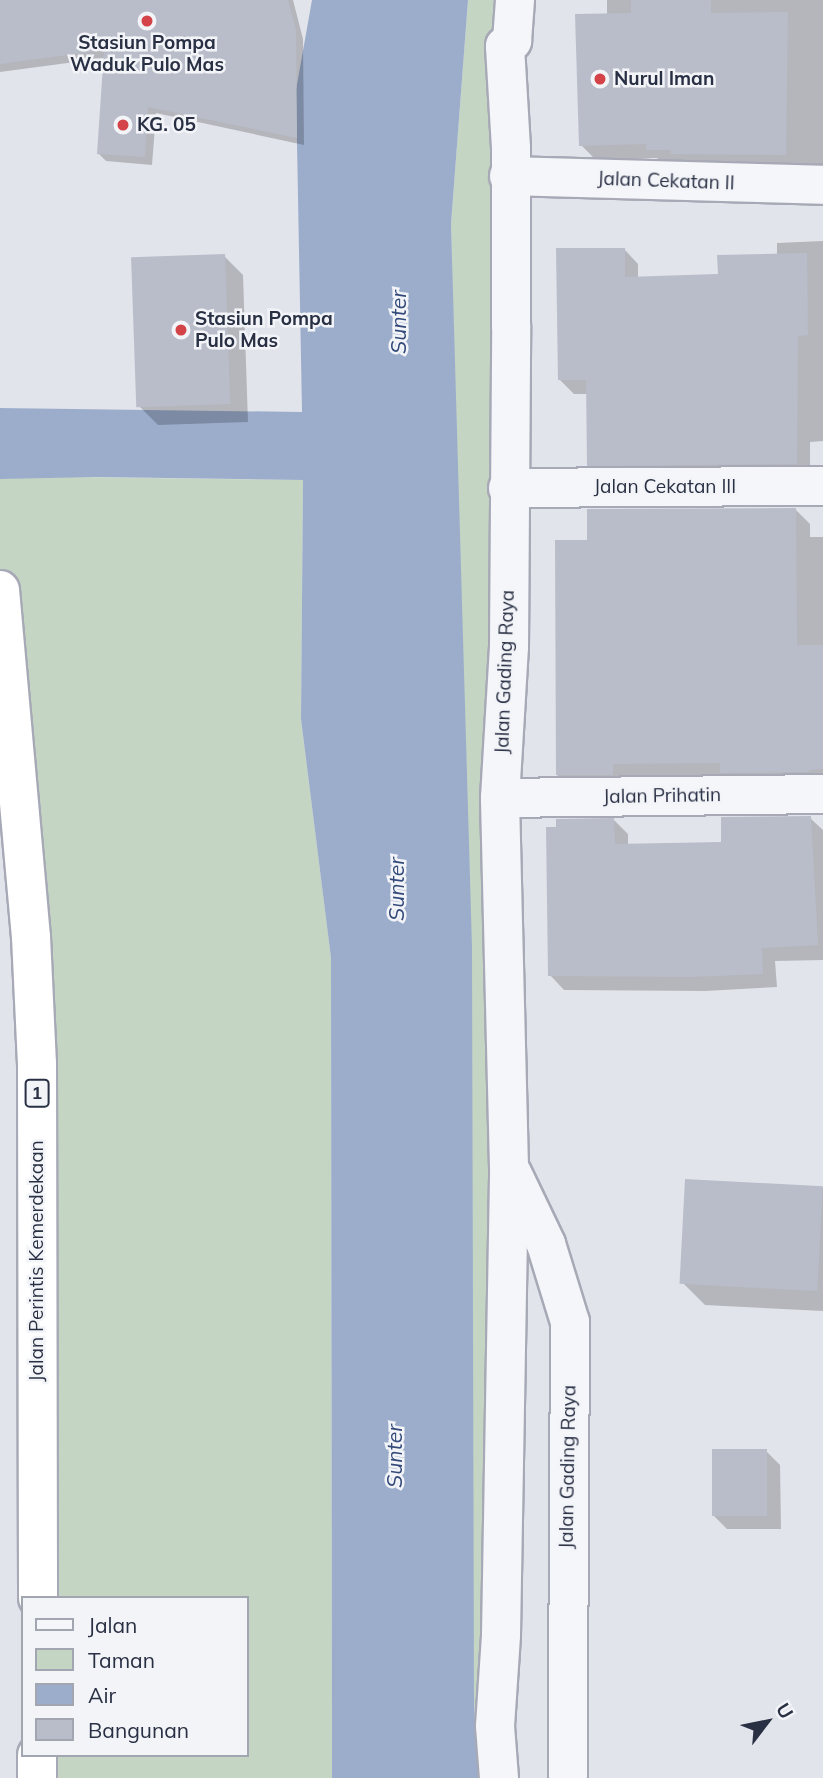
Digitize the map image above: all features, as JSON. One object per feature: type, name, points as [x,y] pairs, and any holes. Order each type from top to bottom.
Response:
[{"type":"highway","name":"Jalan Perintis Kemerdekaan","points":[[0,590],[32,937],[37,1064],[38,1596]]},
{"type":"highway","points":[[37,1757],[37,1778]]},
{"type":"street","name":"Jalan Gading Raya","points":[[499,1778],[495,1726],[501,1635],[509,1168],[500,798],[509,646],[511,148],[505,46],[512,41],[515,0]]},
{"type":"street","name":"Jalan Cekatan II","points":[[509,176],[823,185]]},
{"type":"street","name":"Jalan Cekatan III","points":[[508,488],[823,486]]},
{"type":"street","name":"Jalan Prihatin","points":[[500,798],[823,794]]},
{"type":"street","name":"Jalan Gading Raya","points":[[509,1168],[545,1244],[570,1322],[568,1778]]},
{"type":"green space","points":[[468,0],[515,0],[502,1778],[478,1778],[474,1703],[451,224]]},
{"type":"green space","points":[[0,476],[303,480],[301,719],[331,958],[332,1778],[39,1778],[38,1757],[248,1757],[248,1596],[38,1596],[37,1064],[0,590]]},
{"type":"water","name":"Sunter","points":[[312,0],[468,0],[451,224],[472,947],[474,1703],[478,1778],[332,1778],[331,958],[301,719],[303,480],[96,477],[0,479],[0,408],[302,412],[296,90]]},
{"type":"building","points":[[0,0],[288,0],[296,30],[297,138],[148,107],[145,157],[97,154],[104,50],[0,64]]},
{"type":"building","points":[[631,0],[711,0],[711,13],[788,12],[786,155],[671,154],[670,150],[646,150],[646,144],[579,146],[575,14],[631,13]]},
{"type":"building","points":[[556,248],[625,248],[625,277],[718,274],[717,255],[807,253],[808,335],[798,336],[797,464],[587,466],[586,380],[558,380]]},
{"type":"building","name":"Stasiun Pompa Pulo Mas","points":[[225,254],[230,404],[136,407],[131,257]]},
{"type":"building","points":[[796,508],[797,645],[823,645],[823,769],[809,772],[720,773],[720,763],[613,764],[613,775],[556,775],[555,540],[587,540],[587,509]]},
{"type":"building","points":[[811,816],[818,945],[762,948],[763,974],[690,977],[548,976],[546,827],[556,827],[556,819],[614,818],[615,844],[721,842],[721,817]]},
{"type":"building","points":[[685,1179],[823,1186],[817,1291],[680,1284]]},
{"type":"building","points":[[712,1449],[767,1449],[767,1516],[712,1516]]},
{"type":"place","name":"Stasiun Pompa Waduk Pulo Mas","points":[[147,21]]},
{"type":"place","name":"Nurul Iman","points":[[600,79]]},
{"type":"place","name":"KG. 05","points":[[123,125]]},
{"type":"place","name":"Stasiun Pompa Pulo Mas","points":[[181,330]]}]
